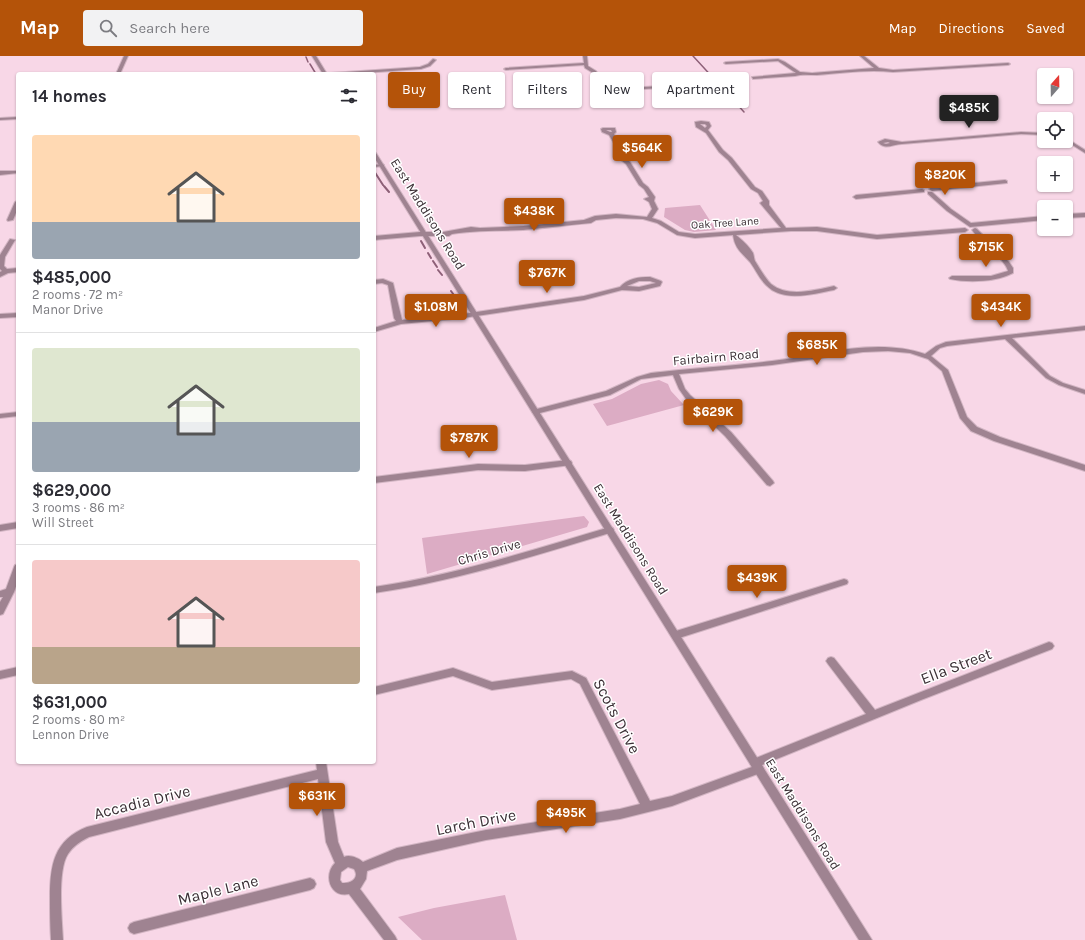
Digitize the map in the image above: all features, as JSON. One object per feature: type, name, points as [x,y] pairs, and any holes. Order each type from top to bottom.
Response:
[{"type":"street","points":[[119,72],[126,56]]},
{"type":"street","points":[[314,56],[324,72]]},
{"type":"street","points":[[585,56],[586,66]]},
{"type":"street","points":[[862,56],[878,69]]},
{"type":"street","points":[[361,72],[421,68],[432,63],[434,60]]},
{"type":"street","points":[[726,63],[778,60],[794,71],[812,74],[878,69],[892,71],[1006,64]]},
{"type":"street","points":[[506,69],[586,66],[595,72],[606,89],[652,88]]},
{"type":"street","points":[[753,78],[795,75],[800,73]]},
{"type":"street","points":[[0,120],[16,118]]},
{"type":"street","points":[[706,129],[718,145],[721,152],[730,159],[753,188],[754,193],[760,202],[766,205],[784,229]]},
{"type":"street","points":[[893,143],[1026,133],[1037,134]]},
{"type":"street","points":[[611,134],[619,148],[618,152],[623,160],[628,163],[641,184],[640,188],[645,198],[651,201],[655,209],[649,218]]},
{"type":"street","points":[[1073,144],[1085,152]]},
{"type":"street","name":"East Maddisons Road","points":[[376,156],[866,940]]},
{"type":"street","points":[[376,166],[382,165]]},
{"type":"street","points":[[0,173],[16,172]]},
{"type":"street","points":[[856,197],[931,191],[1005,182]]},
{"type":"street","points":[[931,191],[963,228],[987,245],[1010,266],[1012,272],[1004,275],[976,279],[952,278]]},
{"type":"street","points":[[10,220],[16,206]]},
{"type":"street","points":[[949,210],[976,229],[987,245]]},
{"type":"street","points":[[1073,216],[1085,215]]},
{"type":"street","name":"Oak Tree Lane","points":[[376,238],[445,233],[460,234],[480,230],[514,227],[538,227],[586,221],[617,220],[625,217],[649,218],[661,223],[674,232],[687,236],[734,236],[784,229],[807,229],[817,232],[884,237],[963,228]]},
{"type":"street","points":[[963,228],[970,224],[990,224],[1037,219]]},
{"type":"street","points":[[963,228],[976,229],[990,224]]},
{"type":"street","points":[[734,236],[736,243],[744,255],[750,259],[769,285],[778,290],[794,293],[834,288]]},
{"type":"street","points":[[12,240],[2,260],[1,267],[3,273],[16,270]]},
{"type":"street","points":[[376,329],[389,326],[399,321],[407,322],[475,314],[584,298],[622,288],[645,289],[658,285],[659,282],[652,280],[635,281],[626,284],[622,288]]},
{"type":"street","points":[[376,282],[391,284],[397,318],[399,321]]},
{"type":"street","points":[[0,316],[16,315]]},
{"type":"street","points":[[1085,328],[946,344],[938,347],[927,356],[940,364],[945,370],[964,418],[974,430],[1085,468]]},
{"type":"street","points":[[1007,337],[1048,378],[1068,387],[1085,392]]},
{"type":"street","name":"Fairbairn Road","points":[[536,412],[608,393],[644,377],[675,372],[773,363],[853,351],[906,350],[927,356]]},
{"type":"street","points":[[675,372],[682,390],[728,434],[770,483]]},
{"type":"street","points":[[0,416],[16,414]]},
{"type":"street","points":[[376,480],[478,468],[525,468],[568,463]]},
{"type":"street","points":[[0,528],[16,525]]},
{"type":"street","name":"Chris Drive","points":[[376,590],[418,584],[453,576],[610,530]]},
{"type":"street","points":[[0,611],[10,592],[16,574]]},
{"type":"street","points":[[676,635],[844,582]]},
{"type":"street","points":[[0,594],[10,592]]},
{"type":"street","name":"Ella Street","points":[[757,766],[873,715],[1050,646]]},
{"type":"street","points":[[831,661],[873,715]]},
{"type":"street","points":[[0,675],[16,672]]},
{"type":"street","name":"Scots Drive","points":[[376,690],[453,672],[492,686],[572,675],[584,681],[647,808]]},
{"type":"street","name":"Larch Drive","points":[[361,868],[398,854],[486,835],[613,815],[647,808],[672,801],[757,766]]},
{"type":"street","points":[[322,767],[332,842],[341,864]]},
{"type":"street","name":"Accadia Drive","points":[[56,940],[56,869],[63,852],[77,837],[87,832],[322,767]]},
{"type":"street","points":[[347,861],[353,862],[358,864],[361,868],[361,880],[352,888],[346,890],[340,889],[334,880],[334,874],[341,864],[347,861]]},
{"type":"street","name":"Maple Lane","points":[[134,928],[310,884]]},
{"type":"street","points":[[352,888],[391,940]]},
{"type":"shaded area","points":[[700,205],[716,230],[694,232],[685,230],[664,217],[665,208]]},
{"type":"shaded area","points":[[659,380],[668,384],[671,391],[684,405],[607,426],[593,404],[612,399],[641,384]]},
{"type":"shaded area","points":[[584,516],[589,522],[587,527],[427,574],[422,538]]},
{"type":"shaded area","points":[[505,895],[517,940],[422,940],[398,917],[434,908]]},
{"type":"waterway","points":[[693,56],[708,72]]},
{"type":"waterway","points":[[306,57],[308,62]]},
{"type":"waterway","points":[[310,64],[315,72]]},
{"type":"waterway","points":[[740,108],[744,112]]},
{"type":"waterway","points":[[376,174],[383,185]]},
{"type":"waterway","points":[[384,186],[389,192]]},
{"type":"waterway","points":[[421,241],[425,248]]},
{"type":"waterway","points":[[428,253],[431,258]]},
{"type":"waterway","points":[[433,261],[437,267]]},
{"type":"waterway","points":[[438,270],[442,275]]},
{"type":"waterway","points":[[451,291],[456,298]]},
{"type":"waterway","points":[[458,301],[463,310]]}]
